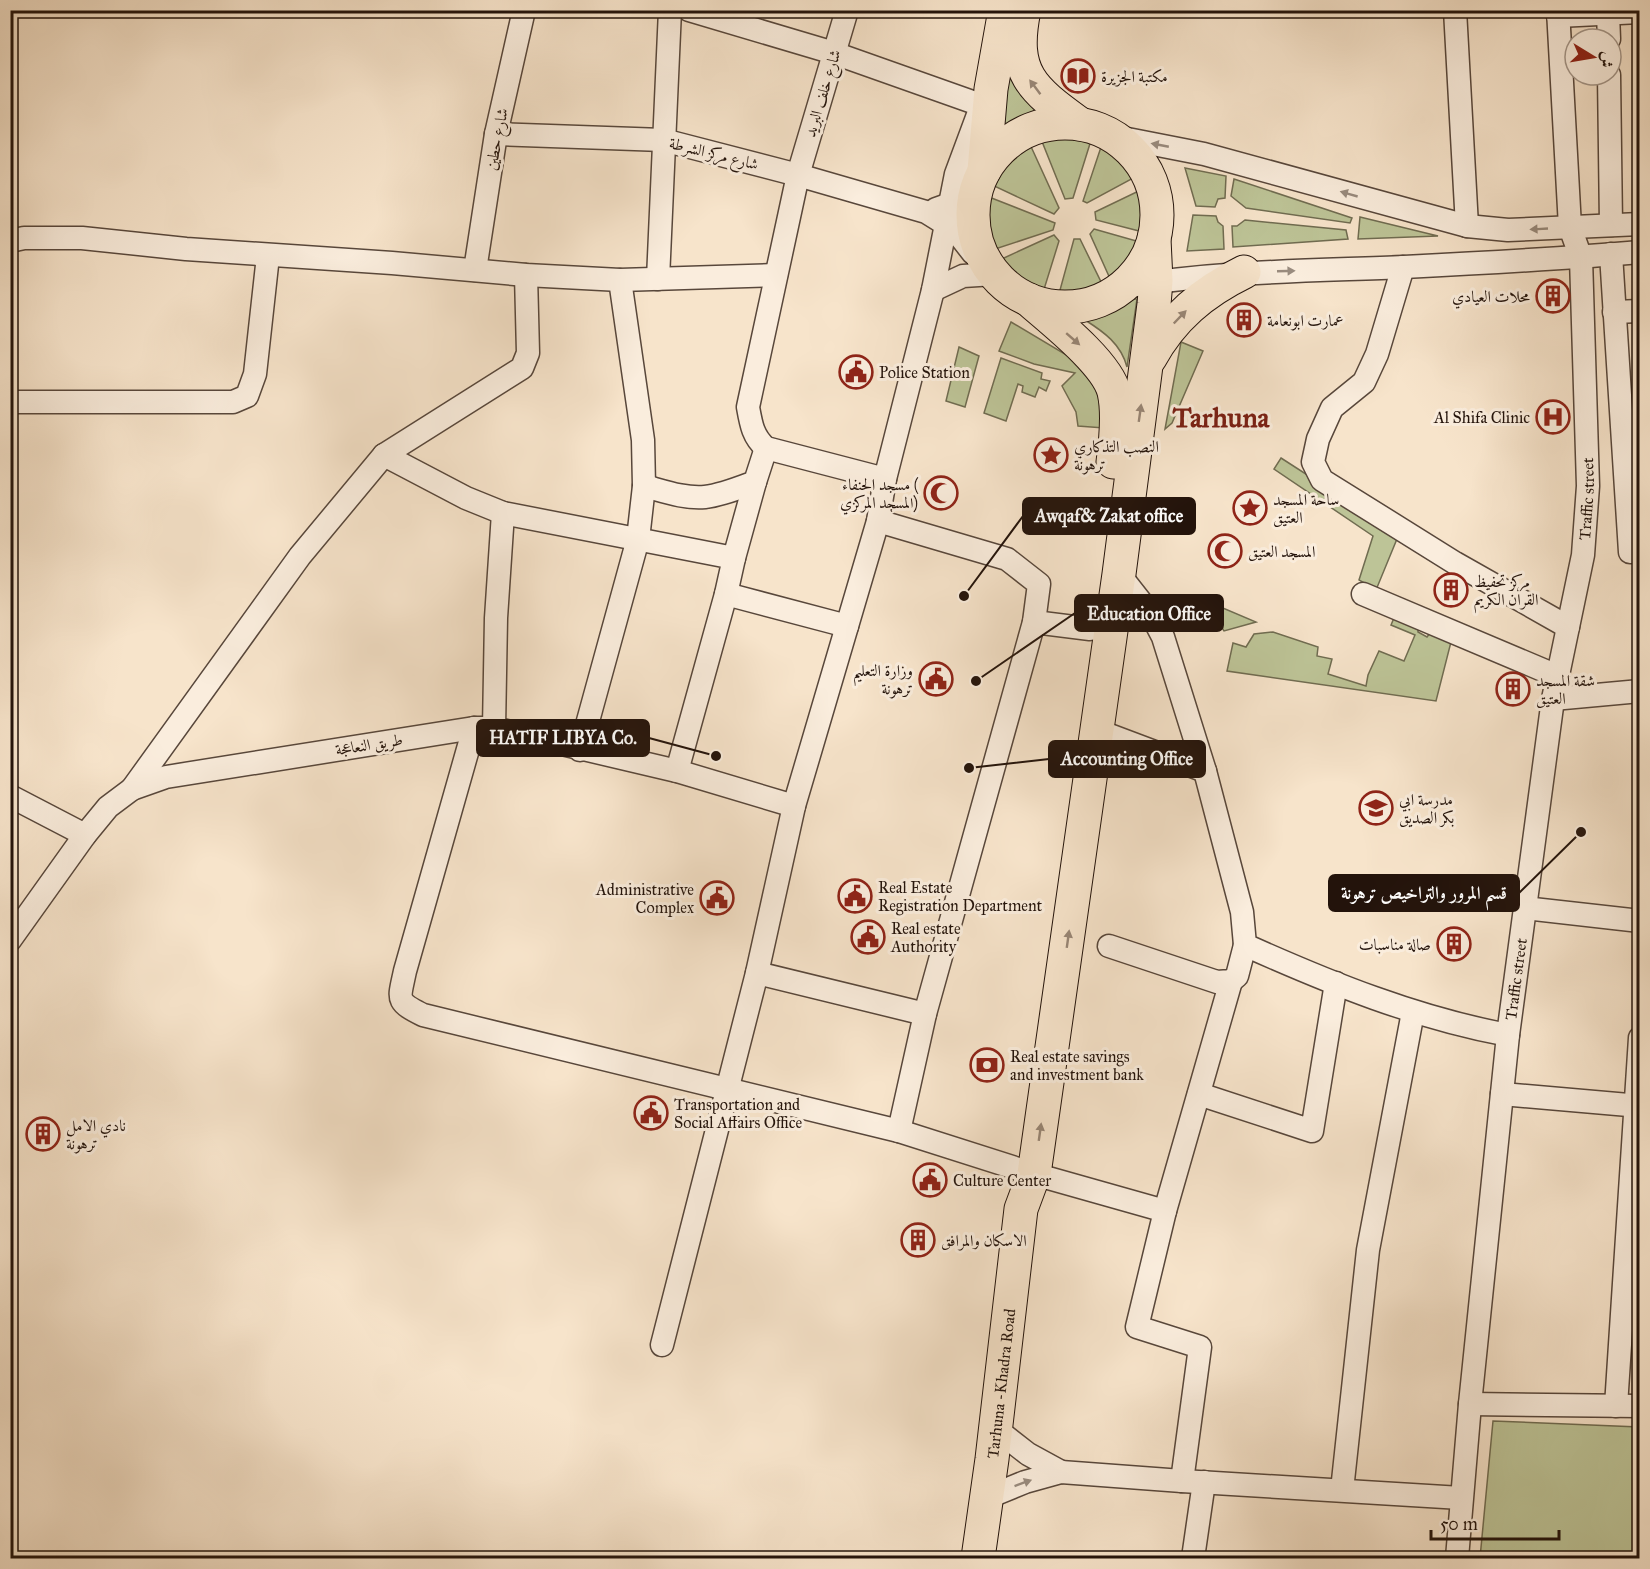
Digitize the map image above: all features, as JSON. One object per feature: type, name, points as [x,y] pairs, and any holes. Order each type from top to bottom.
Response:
[{"type":"highway","points":[[984,171],[986,97],[1005,10]]},
{"type":"highway","points":[[1024,10],[1019,46],[1022,63],[1029,78],[1042,96],[1080,124],[1113,136],[1131,150],[1145,170],[1152,186],[1157,216],[1154,239],[1156,281],[1119,574],[1024,1171]]},
{"type":"highway","points":[[1080,124],[1052,123],[1024,132],[1001,148],[955,218],[978,246],[990,270],[1013,292],[1029,300],[1053,307],[1078,307],[1102,300],[1123,287],[1142,265],[1154,239]]},
{"type":"highway","points":[[1146,364],[1160,340],[1197,300],[1219,284],[1244,272]]},
{"type":"highway","points":[[1024,1171],[1090,629],[1114,454],[1117,410],[1114,389],[1103,372],[1083,348],[1029,300]]},
{"type":"highway","name":"Tarhuna -Khadra Road","points":[[978,1558],[996,1429],[1024,1171]]},
{"type":"street","name":"شارع حطين","points":[[475,270],[496,134],[525,10]]},
{"type":"street","points":[[658,279],[670,10]]},
{"type":"street","points":[[662,1345],[757,973],[794,806],[878,521],[885,479],[933,290],[955,218],[956,174],[986,97],[689,10]]},
{"type":"street","name":"شارع خلف البريد","points":[[766,448],[758,441],[752,428],[748,407],[798,175],[847,10]]},
{"type":"street","points":[[1455,10],[1467,226]]},
{"type":"street","points":[[1558,13],[1640,12]]},
{"type":"street","name":"Traffic street","points":[[1457,1558],[1470,1404],[1508,1035],[1553,699],[1583,555],[1588,486],[1581,258],[1570,227],[1558,13]]},
{"type":"street","points":[[1608,14],[1608,27]]},
{"type":"street","points":[[1609,87],[1611,225]]},
{"type":"street","name":"شارع مركز الشرطة","points":[[496,134],[663,140],[955,218]]},
{"type":"street","points":[[1113,136],[1204,154],[1467,226],[1508,230],[1640,224]]},
{"type":"street","points":[[10,241],[24,238],[82,238],[268,256],[620,280],[776,275]]},
{"type":"street","points":[[1123,287],[1156,281],[1244,272],[1403,267],[1581,258],[1640,252]]},
{"type":"street","points":[[1611,254],[1630,552],[1640,552]]},
{"type":"street","points":[[10,402],[233,402],[247,396],[255,374],[268,256]]},
{"type":"street","points":[[1403,267],[1377,354],[1364,382],[1332,408],[1318,439],[1313,462],[1322,480],[1455,563],[1568,627]]},
{"type":"street","points":[[933,290],[963,276],[990,270]]},
{"type":"street","points":[[132,789],[300,555],[384,455],[522,368],[528,353],[526,275]]},
{"type":"street","points":[[580,750],[638,539],[644,486],[643,440],[620,280]]},
{"type":"street","points":[[1614,312],[1640,311]]},
{"type":"street","points":[[677,771],[766,448],[885,479]]},
{"type":"street","points":[[384,455],[466,498],[503,513],[734,558]]},
{"type":"street","points":[[644,486],[702,498],[755,482]]},
{"type":"street","points":[[503,513],[496,618],[484,728],[405,971],[400,995],[405,1006],[423,1015],[899,1131],[1024,1171],[1165,1211]]},
{"type":"street","points":[[878,521],[1007,559],[1039,584],[1034,622],[925,1014],[899,1131]]},
{"type":"street","points":[[1119,574],[1152,616],[1163,637],[1205,771],[1242,912],[1245,945],[1237,976],[1231,981],[1165,1211],[1137,1326],[1200,1347],[1182,1481]]},
{"type":"street","points":[[726,594],[847,626]]},
{"type":"street","points":[[1363,594],[1557,676]]},
{"type":"street","points":[[1034,622],[1090,629]]},
{"type":"street","points":[[1553,699],[1640,691]]},
{"type":"street","name":"طريق النعاعجة","points":[[10,940],[85,834],[108,807],[132,789],[166,777],[484,728],[677,771],[794,806]]},
{"type":"street","points":[[1096,729],[1205,771]]},
{"type":"street","points":[[10,796],[85,834]]},
{"type":"street","points":[[1524,908],[1640,921]]},
{"type":"street","points":[[1245,945],[1413,1012],[1508,1035]]},
{"type":"street","points":[[1109,946],[1217,982],[1231,981]]},
{"type":"street","points":[[757,973],[925,1014]]},
{"type":"street","points":[[1199,1094],[1312,1131],[1336,983]]},
{"type":"street","points":[[1342,1490],[1368,1250],[1413,1012]]},
{"type":"street","points":[[1616,1406],[1638,1106],[1640,1038]]},
{"type":"street","points":[[1502,1094],[1638,1106]]},
{"type":"street","points":[[1470,1404],[1640,1406]]},
{"type":"street","points":[[996,1429],[1028,1454],[1061,1472]]},
{"type":"street","points":[[987,1498],[1025,1482],[1061,1472],[1461,1498]]},
{"type":"street","points":[[1193,1558],[1204,1482]]},
{"type":"green space","points":[[1007,62],[1041,111],[1018,122],[996,138]]},
{"type":"green space","points":[[1073,129],[1093,134],[1073,198],[1065,199],[1039,134]]},
{"type":"green space","points":[[1028,140],[1059,208],[1054,214],[992,185],[1007,160]]},
{"type":"green space","points":[[1103,141],[1116,145],[1126,152],[1134,162],[1139,175],[1087,203],[1083,201]]},
{"type":"green space","points":[[1185,168],[1226,176],[1225,198],[1218,199],[1215,207],[1196,206]]},
{"type":"green space","points":[[1234,179],[1352,218],[1350,223],[1246,208],[1231,196]]},
{"type":"green space","points":[[1152,186],[1156,204],[1155,222],[1151,234],[1096,220],[1095,212]]},
{"type":"green space","points":[[989,197],[1055,223],[1053,230],[989,251],[985,224]]},
{"type":"green space","points":[[1193,215],[1216,216],[1218,222],[1223,226],[1224,249],[1187,251]]},
{"type":"green space","points":[[1360,217],[1438,236],[1358,239]]},
{"type":"green space","points":[[1245,220],[1346,230],[1348,239],[1233,247],[1232,226],[1237,226]]},
{"type":"green space","points":[[1094,229],[1147,244],[1135,268],[1112,283],[1090,234]]},
{"type":"green space","points":[[1054,235],[1059,241],[1041,299],[1012,284],[993,263]]},
{"type":"green space","points":[[1074,239],[1080,239],[1106,292],[1076,302],[1057,301]]},
{"type":"green space","points":[[1119,299],[1137,299],[1127,367],[1116,345],[1085,320]]},
{"type":"green space","points":[[1011,322],[1085,366],[1102,394],[1104,428],[1078,426],[1076,412],[1062,386],[1075,373],[1034,364],[999,351]]},
{"type":"green space","points":[[1181,342],[1203,351],[1172,423],[1165,429]]},
{"type":"green space","points":[[959,347],[979,356],[965,407],[946,401]]},
{"type":"green space","points":[[1001,358],[1042,373],[1041,379],[1050,381],[1046,391],[1039,387],[1035,397],[1022,392],[1023,386],[1018,384],[1006,421],[984,413]]},
{"type":"green space","points":[[1281,458],[1399,534],[1376,590],[1359,580],[1373,536],[1274,469]]},
{"type":"green space","points":[[1204,600],[1256,622],[1224,631]]},
{"type":"green space","points":[[1396,613],[1418,626],[1418,632],[1427,637],[1430,633],[1451,642],[1436,701],[1227,671],[1233,643],[1246,647],[1254,634],[1273,632],[1318,647],[1317,656],[1332,659],[1328,674],[1366,686],[1368,675],[1379,651],[1404,661],[1415,635],[1391,625]]},
{"type":"green space","points":[[1493,1421],[1639,1427],[1639,1558],[1480,1558]]},
{"type":"place","name":"مكتبة الجزيرة","points":[[1078,76]]},
{"type":"place","name":"محلات العيادي","points":[[1553,296]]},
{"type":"place","name":"عمارت ابونعامة","points":[[1244,320]]},
{"type":"place","name":"Police Station","points":[[856,372]]},
{"type":"place","name":"Al Shifa Clinic","points":[[1553,417]]},
{"type":"place","name":"النصب التذكاري ترهونة","points":[[1051,455]]},
{"type":"place","name":"مسجد الحنفاء ( المسجد المركزي)","points":[[941,493]]},
{"type":"place","name":"ساحة المسجد العتيق","points":[[1250,508]]},
{"type":"place","name":"المسجد العتيق","points":[[1225,551]]},
{"type":"place","name":"مركز تحفيظ القران الكريم","points":[[1451,590]]},
{"type":"place","name":"Awqaf& Zakat office","points":[[964,596]]},
{"type":"place","name":"وزارة التعليم ترهونة","points":[[936,679]]},
{"type":"place","name":"Education Office","points":[[976,681]]},
{"type":"place","name":"شقة المسجد العتيق","points":[[1513,689]]},
{"type":"place","name":"HATIF LIBYA Co.","points":[[716,756]]},
{"type":"place","name":"Accounting Office","points":[[969,768]]},
{"type":"place","name":"مدرسة ابي بكر الصديق","points":[[1376,808]]},
{"type":"place","name":"قسم المرور والتراخيص ترهونة","points":[[1581,832]]},
{"type":"place","name":"Real Estate Registration Department","points":[[855,896]]},
{"type":"place","name":"Administrative Complex","points":[[717,898]]},
{"type":"place","name":"Real estate Authority","points":[[868,937]]},
{"type":"place","name":"صالة مناسبات","points":[[1454,944]]},
{"type":"place","name":"Real estate savings and investment bank","points":[[987,1065]]},
{"type":"place","name":"Transportation and Social Affairs Office","points":[[651,1113]]},
{"type":"place","name":"نادي الامل ترهونة","points":[[43,1134]]},
{"type":"place","name":"Culture Center","points":[[930,1180]]},
{"type":"place","name":"الاسكان والمرافق","points":[[918,1240]]},
{"type":"district","name":"Tarhuna","points":[[1221,417]]}]
